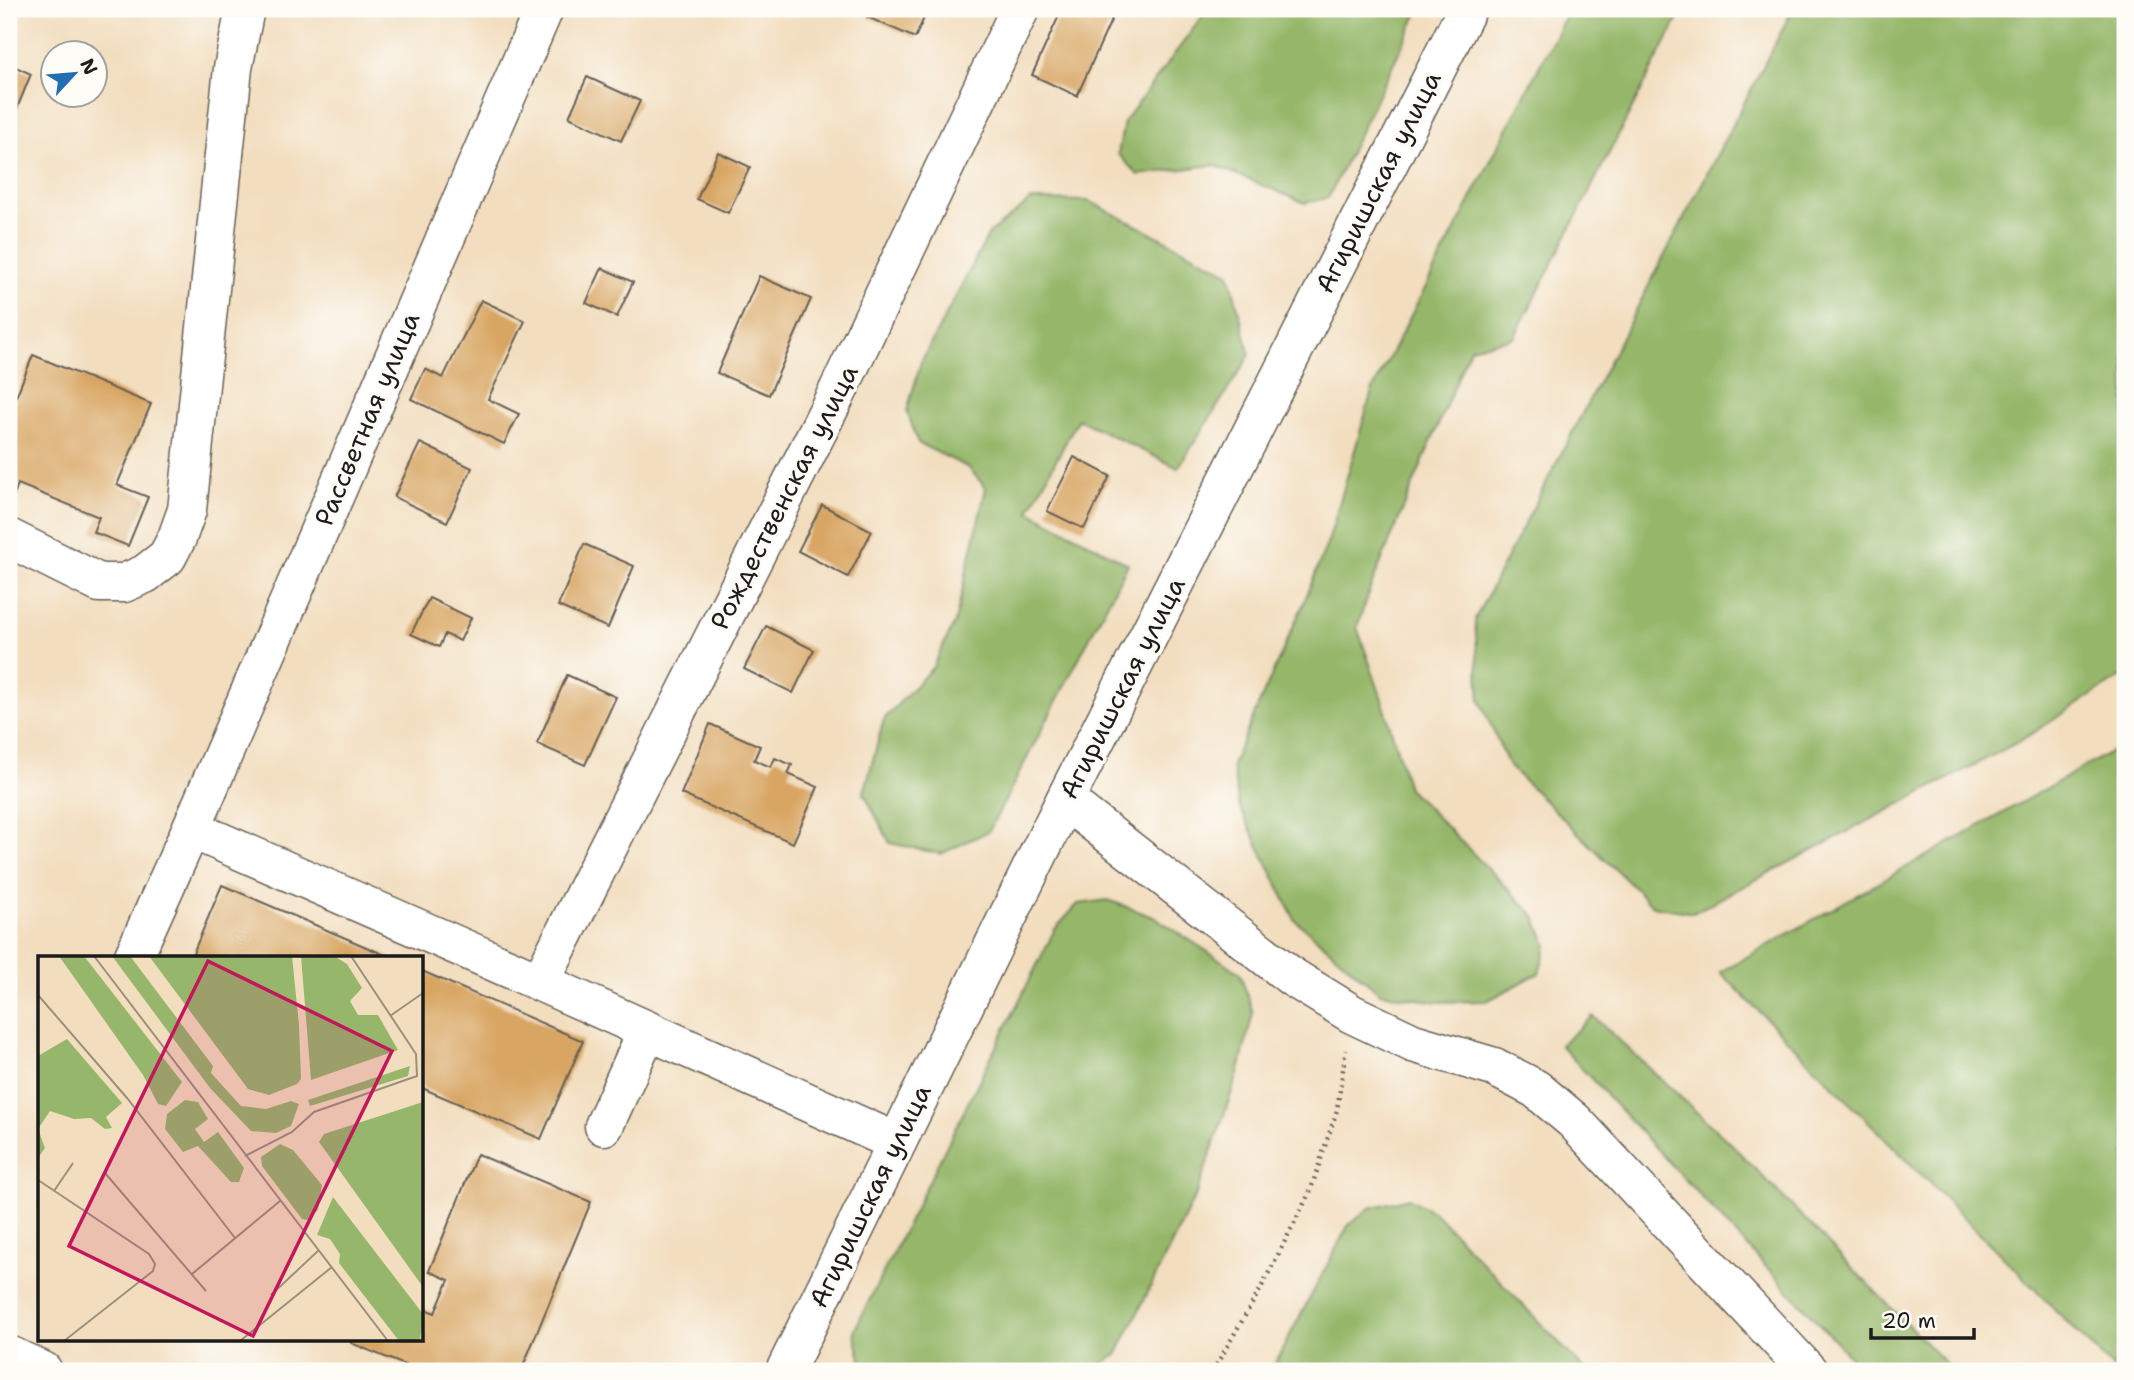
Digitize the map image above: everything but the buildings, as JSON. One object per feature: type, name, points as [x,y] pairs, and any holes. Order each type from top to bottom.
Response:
[{"type":"street","points":[[9,538],[99,583],[124,583],[145,574],[167,557],[177,538],[187,510],[233,68],[245,9]]},
{"type":"street","name":"Рассветная улица","points":[[134,956],[544,9]]},
{"type":"street","name":"Рождественская улица","points":[[540,982],[838,391],[1020,9]]},
{"type":"street","name":"Агиришская улица","points":[[785,1371],[1065,800],[1466,9]]},
{"type":"street","points":[[1065,800],[1292,977],[1352,1014],[1413,1043],[1494,1067],[1536,1089],[1574,1122],[1808,1371]]},
{"type":"street","points":[[191,829],[896,1142]]},
{"type":"street","points":[[604,1126],[647,1031]]},
{"type":"street","points":[[9,1355],[44,1371]]},
{"type":"path","points":[[1213,1371],[1260,1290],[1310,1192],[1337,1110],[1352,1014]]},
{"type":"green space","points":[[1208,9],[1420,9],[1328,198],[1305,203],[1214,165],[1138,175],[1118,154],[1124,122]]},
{"type":"green space","points":[[1569,9],[1683,9],[1514,338],[1470,348],[1371,586],[1357,627],[1384,705],[1408,788],[1535,916],[1547,945],[1539,973],[1487,1001],[1437,1002],[1380,993],[1295,920],[1239,806],[1232,765],[1329,539],[1372,391]]},
{"type":"green space","points":[[1793,9],[2125,9],[2125,674],[2020,741],[1693,913],[1653,906],[1509,766],[1480,701],[1475,619]]},
{"type":"green space","points":[[1031,200],[1089,201],[1229,273],[1250,355],[1178,468],[1078,419],[1029,511],[1128,564],[989,831],[941,854],[890,843],[864,793],[884,719],[933,667],[955,622],[986,488],[969,468],[918,443],[907,411],[921,362],[989,234]]},
{"type":"green space","points":[[2125,744],[2125,1371],[2116,1371],[1720,972]]},
{"type":"green space","points":[[1108,900],[1156,918],[1240,973],[1253,1013],[1239,1071],[1198,1190],[1117,1355],[1090,1371],[864,1371],[854,1331],[1055,929],[1078,904]]},
{"type":"green space","points":[[1593,1016],[1732,1145],[1953,1371],[1863,1371],[1560,1045]]},
{"type":"green space","points":[[1409,1198],[1434,1212],[1586,1371],[1271,1371],[1348,1226],[1370,1208]]}]
